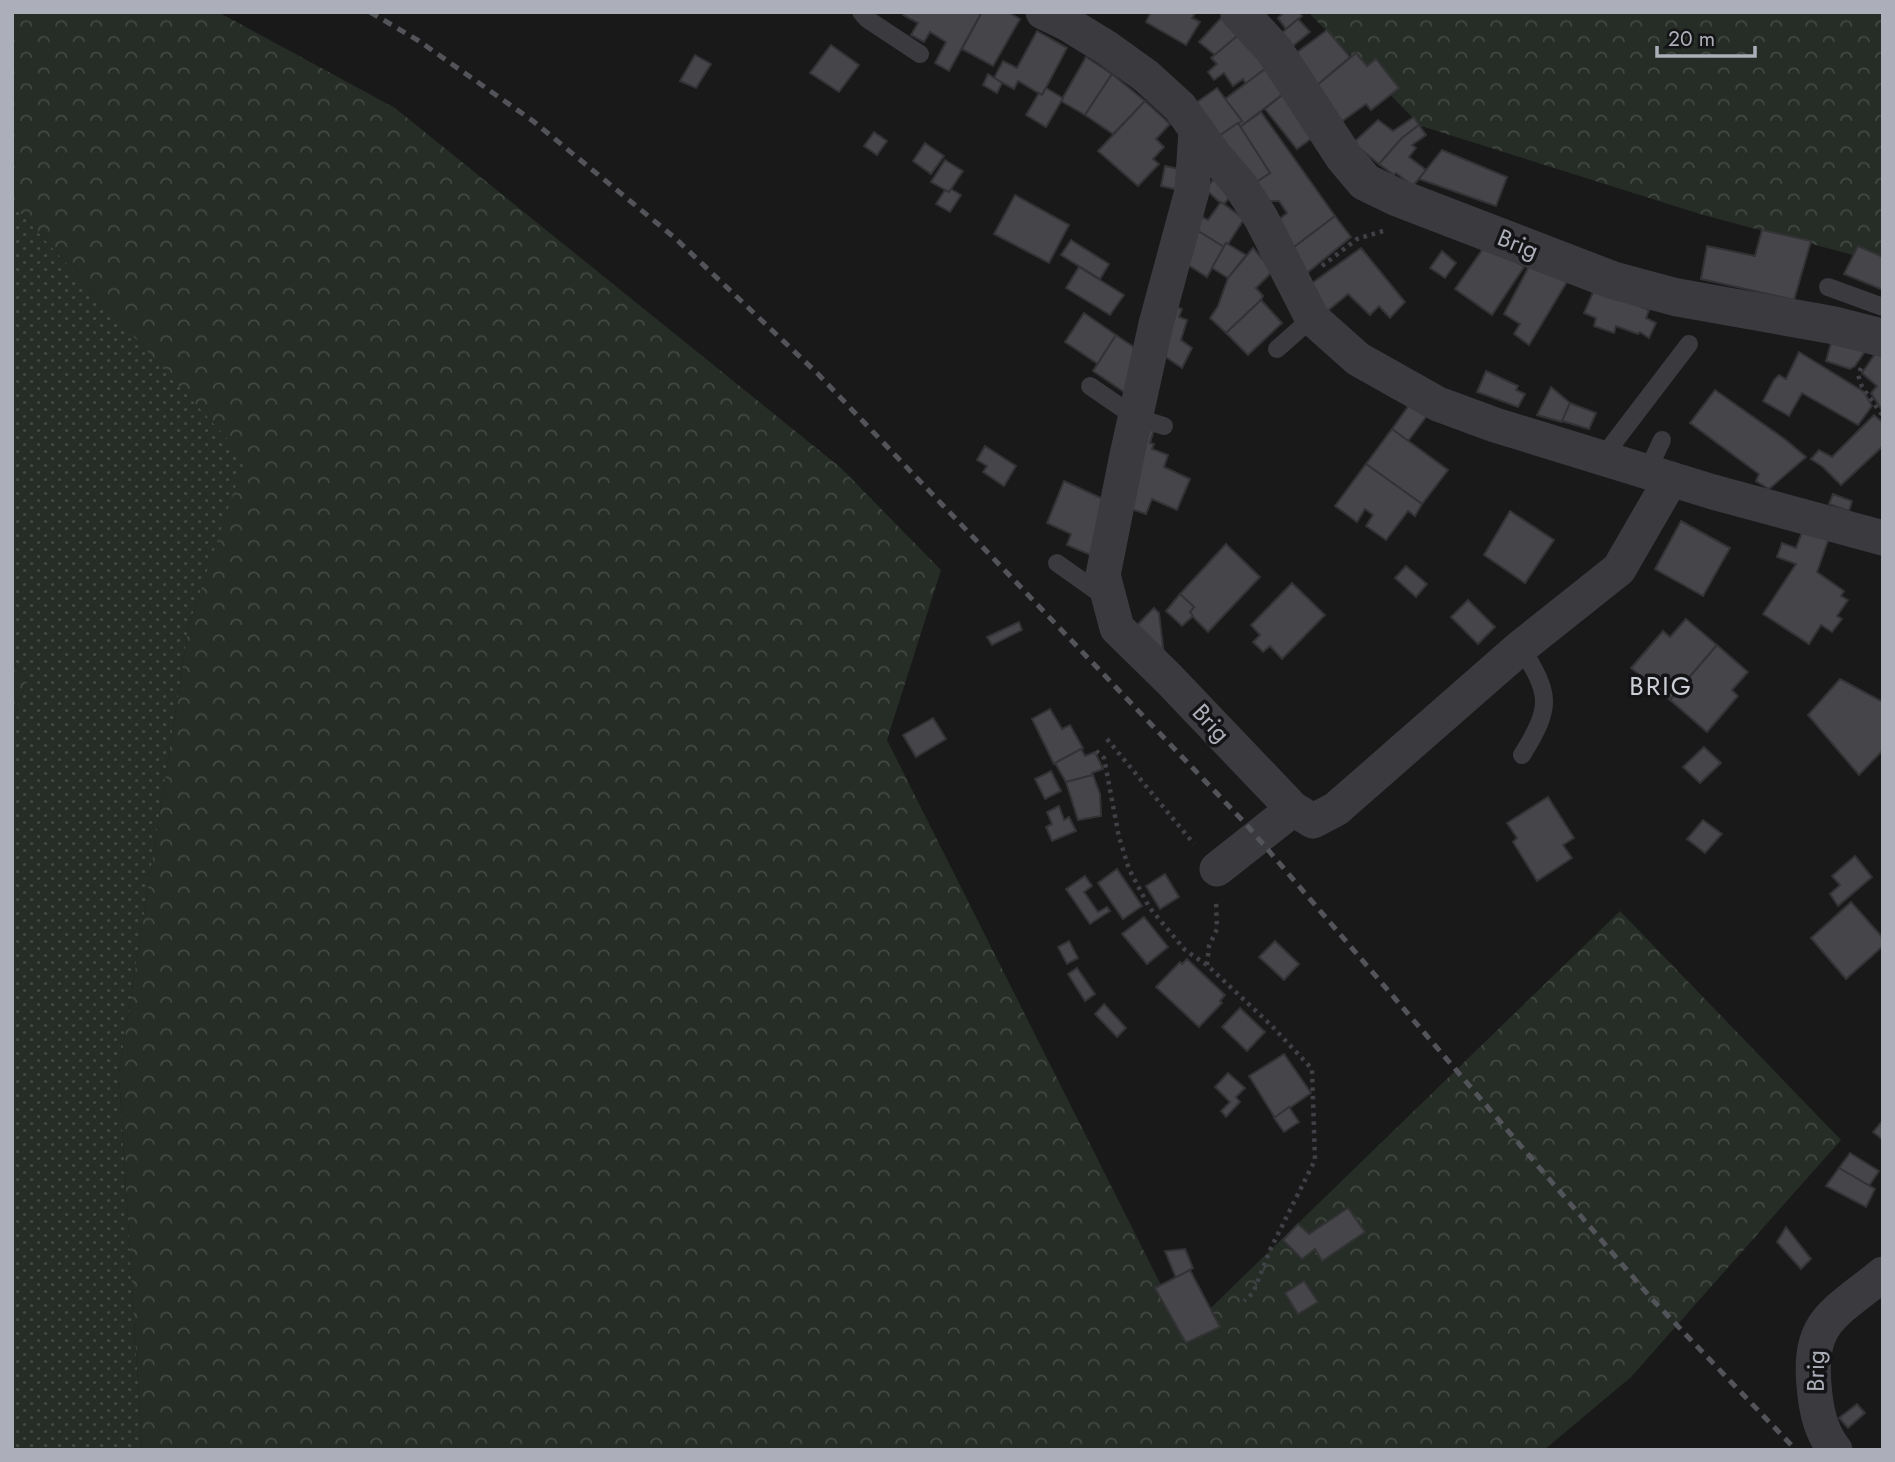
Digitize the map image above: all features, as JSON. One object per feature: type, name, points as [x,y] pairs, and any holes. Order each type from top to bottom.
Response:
[{"type":"street","points":[[1043,12],[1107,48],[1146,76],[1180,107],[1240,185],[1261,218],[1312,318],[1358,359],[1438,404],[1495,425],[1659,476],[1883,538]]},
{"type":"street","name":"Brig","points":[[1239,12],[1274,50],[1343,157],[1365,182],[1612,280],[1675,297],[1832,325],[1883,338]]},
{"type":"street","name":"Brig","points":[[1196,131],[1192,191],[1156,324],[1149,421],[1103,575],[1117,628],[1293,810]]},
{"type":"street","points":[[1217,883],[1293,810],[1313,821],[1336,809],[1521,647],[1619,569],[1659,476]]},
{"type":"street","name":"Brig","points":[[1835,1450],[1827,1440],[1816,1408],[1812,1353],[1818,1334],[1829,1319],[1883,1274]]},
{"type":"lane","points":[[861,12],[867,19],[920,54]]},
{"type":"lane","points":[[1828,287],[1883,307]]},
{"type":"lane","points":[[1675,297],[1722,322]]},
{"type":"lane","points":[[1277,349],[1312,318]]},
{"type":"lane","points":[[1602,458],[1689,344]]},
{"type":"lane","points":[[1090,386],[1149,421]]},
{"type":"lane","points":[[1659,476],[1662,440]]},
{"type":"lane","points":[[1057,563],[1110,600]]},
{"type":"lane","points":[[1521,647],[1541,680],[1545,693],[1543,714],[1522,755]]},
{"type":"path","points":[[1296,286],[1357,239],[1440,214]]},
{"type":"path","points":[[1858,375],[1862,387],[1883,416]]},
{"type":"path","points":[[1107,739],[1217,883],[1217,929],[1209,946],[1207,965]]},
{"type":"path","points":[[1096,751],[1104,758],[1119,837],[1129,869],[1149,907],[1185,950],[1207,965],[1272,1026],[1311,1069],[1315,1160],[1270,1250],[1253,1293],[1244,1301]]},
{"type":"green space","points":[[12,12],[218,12],[395,108],[841,468],[941,570],[887,740],[1185,1333],[1620,911],[1841,1140],[1631,1377],[1544,1450],[142,1450],[119,1074],[189,625],[245,458],[12,204]]},
{"type":"green space","points":[[1308,12],[1883,12],[1883,263],[1700,214],[1421,126]]},
{"type":"green space","points":[[12,204],[246,458],[189,625],[119,1074],[142,1450],[12,1450],[12,721],[28,679],[12,661]]},
{"type":"green space","points":[[12,661],[28,679],[12,721]]},
{"type":"building","points":[[904,12],[982,12],[949,71],[935,63],[946,42],[930,32],[924,42],[911,35],[918,23],[903,15]]},
{"type":"building","points":[[982,12],[1008,12],[1020,19],[993,66],[962,49]]},
{"type":"building","points":[[1151,12],[1196,12],[1192,18],[1200,22],[1186,45],[1146,22]]},
{"type":"building","points":[[1284,12],[1299,12],[1302,16],[1286,29],[1278,18]]},
{"type":"building","points":[[1221,18],[1242,32],[1215,55],[1199,42]]},
{"type":"building","points":[[1298,19],[1310,32],[1288,50],[1277,37]]},
{"type":"building","points":[[1327,30],[1350,57],[1315,87],[1292,56]]},
{"type":"building","points":[[1037,31],[1067,48],[1042,95],[1018,81],[1014,89],[994,78],[1003,61],[1017,68]]},
{"type":"building","points":[[1242,32],[1269,66],[1246,84],[1243,79],[1233,86],[1224,73],[1214,80],[1208,72],[1217,64],[1211,58]]},
{"type":"building","points":[[831,45],[859,65],[839,92],[810,73]]},
{"type":"building","points":[[1356,53],[1367,66],[1376,59],[1399,88],[1371,110],[1366,104],[1341,122],[1315,87]]},
{"type":"building","points":[[695,55],[711,64],[696,88],[680,81]]},
{"type":"building","points":[[1086,57],[1112,74],[1085,115],[1061,101]]},
{"type":"building","points":[[1269,66],[1287,91],[1240,127],[1238,123],[1242,121],[1225,99]]},
{"type":"building","points":[[988,74],[1002,83],[997,93],[983,85]]},
{"type":"building","points":[[1112,74],[1145,101],[1113,134],[1085,115]]},
{"type":"building","points":[[1046,88],[1063,98],[1046,127],[1026,115],[1039,93],[1042,95]]},
{"type":"building","points":[[1217,88],[1242,121],[1216,138],[1190,107]]},
{"type":"building","points":[[1287,91],[1316,135],[1297,149],[1265,109]]},
{"type":"building","points":[[1145,101],[1170,124],[1156,139],[1164,147],[1153,159],[1159,164],[1138,186],[1098,151]]},
{"type":"building","points":[[1261,112],[1335,216],[1289,251],[1272,225],[1287,213],[1279,201],[1270,201],[1250,186],[1270,173],[1240,127]]},
{"type":"building","points":[[1414,117],[1419,125],[1402,138],[1379,164],[1353,143],[1378,120],[1393,131]]},
{"type":"building","points":[[1238,123],[1270,173],[1250,186],[1216,138]]},
{"type":"building","points":[[1419,125],[1426,135],[1412,145],[1416,148],[1409,157],[1426,170],[1413,186],[1379,164],[1402,138]]},
{"type":"building","points":[[874,132],[887,141],[877,155],[864,146]]},
{"type":"building","points":[[925,143],[944,156],[931,174],[913,161]]},
{"type":"building","points":[[1442,150],[1507,177],[1496,206],[1419,179]]},
{"type":"building","points":[[945,160],[963,171],[949,192],[931,182]]},
{"type":"building","points":[[1165,166],[1184,170],[1179,190],[1161,186]]},
{"type":"building","points":[[1214,179],[1231,196],[1223,205],[1205,189]]},
{"type":"building","points":[[951,189],[961,195],[950,212],[936,204],[945,190],[949,192]]},
{"type":"building","points":[[1015,195],[1069,225],[1049,263],[994,234]]},
{"type":"building","points":[[1221,202],[1244,219],[1224,247],[1190,226],[1192,212],[1208,220]]},
{"type":"building","points":[[1335,216],[1351,237],[1301,278],[1289,251]]},
{"type":"building","points":[[1190,226],[1224,247],[1207,277],[1179,259]]},
{"type":"building","points":[[1762,230],[1811,241],[1794,300],[1701,279],[1707,246],[1755,256]]},
{"type":"building","points":[[1071,240],[1109,264],[1100,279],[1061,255]]},
{"type":"building","points":[[1226,243],[1246,255],[1228,278],[1212,268]]},
{"type":"building","points":[[1487,243],[1524,267],[1492,315],[1455,289]]},
{"type":"building","points":[[1858,246],[1883,257],[1883,290],[1844,274]]},
{"type":"building","points":[[1253,248],[1273,271],[1256,288],[1263,296],[1261,300],[1226,333],[1210,318],[1218,306],[1228,278]]},
{"type":"building","points":[[1361,248],[1405,302],[1390,318],[1379,306],[1370,315],[1348,294],[1325,313],[1305,288]]},
{"type":"building","points":[[1442,251],[1456,263],[1445,278],[1430,268]]},
{"type":"building","points":[[1535,255],[1574,270],[1529,345],[1514,334],[1520,324],[1504,314]]},
{"type":"building","points":[[1079,267],[1124,295],[1110,315],[1066,288]]},
{"type":"building","points":[[1595,288],[1649,310],[1646,318],[1656,323],[1649,338],[1640,332],[1638,334],[1616,326],[1614,333],[1594,326],[1596,318],[1584,313]]},
{"type":"building","points":[[1261,300],[1282,323],[1248,355],[1226,333]]},
{"type":"building","points":[[1169,305],[1182,309],[1179,317],[1187,320],[1181,340],[1192,348],[1182,368],[1160,353]]},
{"type":"building","points":[[1084,313],[1116,335],[1098,364],[1065,342]]},
{"type":"building","points":[[1116,335],[1144,354],[1127,394],[1093,371]]},
{"type":"building","points":[[1833,336],[1870,344],[1850,369],[1826,361]]},
{"type":"building","points":[[1881,345],[1883,412],[1871,393],[1877,386],[1862,373]]},
{"type":"building","points":[[1799,352],[1864,392],[1872,406],[1858,425],[1802,393],[1789,416],[1763,401],[1779,375],[1786,379]]},
{"type":"building","points":[[1486,371],[1518,386],[1516,390],[1525,394],[1518,407],[1477,392]]},
{"type":"building","points":[[1551,387],[1570,403],[1562,422],[1537,415]]},
{"type":"building","points":[[1715,390],[1806,457],[1769,489],[1756,481],[1759,474],[1690,423]]},
{"type":"building","points":[[1412,401],[1429,413],[1408,441],[1392,429]]},
{"type":"building","points":[[1570,403],[1596,413],[1589,429],[1562,421]]},
{"type":"building","points":[[1874,415],[1883,423],[1883,446],[1841,485],[1811,459],[1819,450],[1832,457]]},
{"type":"building","points":[[1139,425],[1154,430],[1150,443],[1154,444],[1152,449],[1168,455],[1164,467],[1190,479],[1177,510],[1152,499],[1146,514],[1122,506]]},
{"type":"building","points":[[1392,429],[1448,470],[1422,504],[1366,464]]},
{"type":"building","points":[[985,446],[1016,466],[1004,486],[983,472],[987,466],[977,460]]},
{"type":"building","points":[[1366,464],[1422,504],[1415,516],[1408,511],[1386,540],[1366,526],[1373,515],[1365,509],[1357,522],[1335,506]]},
{"type":"building","points":[[1064,481],[1112,503],[1093,556],[1067,545],[1071,534],[1047,523]]},
{"type":"building","points":[[1833,494],[1852,501],[1849,511],[1829,504]]},
{"type":"building","points":[[1510,511],[1554,540],[1525,583],[1484,555]]},
{"type":"building","points":[[1681,521],[1730,548],[1703,596],[1655,569]]},
{"type":"building","points":[[1803,530],[1829,538],[1817,572],[1844,591],[1841,596],[1848,600],[1837,616],[1842,619],[1832,632],[1821,625],[1809,644],[1763,614],[1796,564],[1777,557],[1782,543],[1796,548]]},
{"type":"building","points":[[1226,544],[1260,577],[1208,632],[1192,616],[1190,612],[1194,607],[1180,594]]},
{"type":"building","points":[[1406,566],[1427,584],[1416,597],[1395,578]]},
{"type":"building","points":[[1292,583],[1325,615],[1282,659],[1270,646],[1263,652],[1253,642],[1260,635],[1251,625]]},
{"type":"building","points":[[1180,594],[1194,607],[1190,612],[1193,616],[1182,626],[1166,611]]},
{"type":"building","points":[[1468,600],[1495,627],[1478,644],[1451,617]]},
{"type":"building","points":[[1154,608],[1159,613],[1164,655],[1135,627]]},
{"type":"building","points":[[1686,619],[1717,645],[1670,700],[1631,668],[1663,631],[1670,637]]},
{"type":"building","points":[[1019,622],[1022,630],[992,645],[987,637]]},
{"type":"building","points":[[1717,645],[1748,672],[1732,690],[1738,696],[1707,732],[1670,700]]},
{"type":"building","points":[[1840,679],[1883,702],[1883,750],[1859,775],[1808,715]]},
{"type":"building","points":[[1050,709],[1062,729],[1070,725],[1083,748],[1054,764],[1032,719]]},
{"type":"building","points":[[933,718],[946,739],[916,757],[903,735]]},
{"type":"building","points":[[1704,747],[1721,763],[1700,783],[1683,767]]},
{"type":"building","points":[[1081,749],[1085,756],[1095,752],[1103,769],[1092,773],[1093,775],[1066,782],[1055,763]]},
{"type":"building","points":[[1051,771],[1061,791],[1045,799],[1035,779]]},
{"type":"building","points":[[1093,775],[1100,794],[1101,816],[1078,820],[1066,782]]},
{"type":"building","points":[[1548,797],[1574,838],[1563,845],[1572,858],[1537,881],[1513,842],[1517,838],[1507,823]]},
{"type":"building","points":[[1059,806],[1064,820],[1069,817],[1076,831],[1052,841],[1046,827],[1052,824],[1047,812]]},
{"type":"building","points":[[1703,820],[1722,834],[1705,853],[1687,839]]},
{"type":"building","points":[[1855,856],[1872,877],[1838,906],[1830,894],[1840,885],[1832,876]]},
{"type":"building","points":[[1117,869],[1142,906],[1123,919],[1098,883]]},
{"type":"building","points":[[1165,874],[1179,897],[1160,909],[1146,886]]},
{"type":"building","points":[[1085,876],[1092,886],[1084,892],[1098,912],[1107,907],[1110,911],[1090,924],[1066,889]]},
{"type":"building","points":[[1851,902],[1883,938],[1883,946],[1846,979],[1811,938]]},
{"type":"building","points":[[1144,917],[1168,947],[1147,964],[1122,934]]},
{"type":"building","points":[[1069,941],[1078,958],[1067,964],[1058,947]]},
{"type":"building","points":[[1275,941],[1299,964],[1284,980],[1259,957]]},
{"type":"building","points":[[1187,959],[1225,995],[1220,1001],[1222,1003],[1199,1027],[1156,987],[1180,962],[1182,964]]},
{"type":"building","points":[[1077,968],[1095,994],[1085,1001],[1068,974]]},
{"type":"building","points":[[1104,1004],[1126,1028],[1117,1037],[1095,1014]]},
{"type":"building","points":[[1240,1008],[1265,1032],[1247,1051],[1222,1027]]},
{"type":"building","points":[[1284,1054],[1311,1093],[1275,1118],[1249,1076]]},
{"type":"building","points":[[1228,1073],[1245,1088],[1236,1097],[1240,1102],[1226,1117],[1221,1111],[1230,1102],[1215,1087]]},
{"type":"building","points":[[1289,1107],[1299,1122],[1284,1132],[1274,1118]]},
{"type":"building","points":[[1883,1120],[1883,1140],[1873,1132]]},
{"type":"building","points":[[1850,1153],[1879,1171],[1869,1186],[1839,1168]]},
{"type":"building","points":[[1839,1168],[1875,1189],[1866,1207],[1826,1186]]},
{"type":"building","points":[[1348,1208],[1365,1232],[1322,1261],[1315,1249],[1302,1259],[1283,1240],[1298,1224],[1309,1234]]},
{"type":"building","points":[[1786,1227],[1811,1259],[1801,1269],[1777,1242]]},
{"type":"building","points":[[1185,1249],[1193,1268],[1176,1278],[1165,1251]]},
{"type":"building","points":[[1190,1270],[1220,1327],[1186,1343],[1155,1288]]},
{"type":"building","points":[[1304,1281],[1318,1302],[1298,1314],[1285,1293]]},
{"type":"building","points":[[1857,1404],[1865,1413],[1848,1428],[1839,1418]]},
{"type":"railway","points":[[370,12],[419,41],[533,121],[675,238],[818,374],[1245,823],[1650,1297],[1796,1450]]},
{"type":"district","name":"BRIG","points":[[1661,686]]}]
